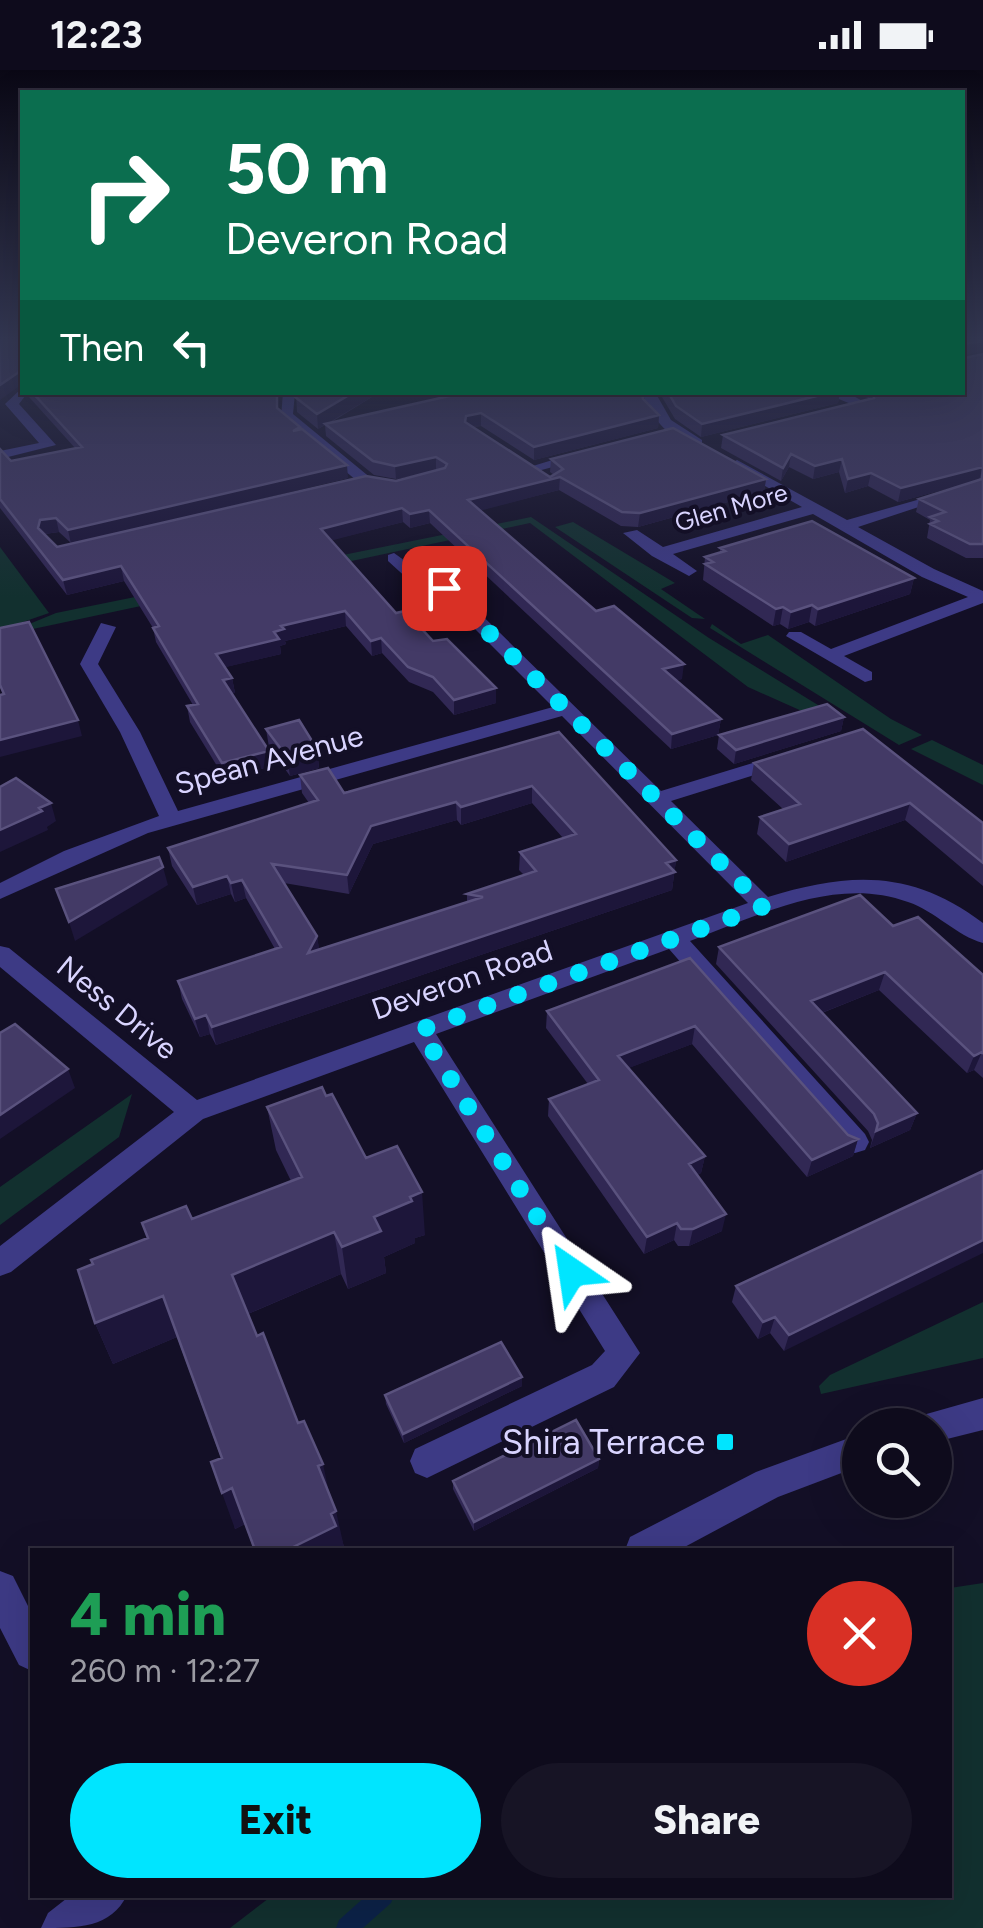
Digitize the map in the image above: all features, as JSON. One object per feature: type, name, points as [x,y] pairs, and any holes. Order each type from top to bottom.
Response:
[{"type":"street","points":[[0,454],[49,445],[31,425]]},
{"type":"street","points":[[298,425],[366,482],[381,487],[410,484]]},
{"type":"street","points":[[667,425],[674,432]]},
{"type":"street","points":[[656,436],[674,432]]},
{"type":"street","name":"Glen More","points":[[674,432],[847,524],[928,573],[983,597]]},
{"type":"street","points":[[701,445],[719,440]]},
{"type":"street","points":[[530,469],[602,450]]},
{"type":"street","points":[[516,460],[552,483]]},
{"type":"street","points":[[348,486],[366,482]]},
{"type":"street","points":[[847,524],[972,486]]},
{"type":"street","name":"Glen More","points":[[658,553],[817,508]]},
{"type":"street","name":"Glen More","points":[[631,533],[689,572]]},
{"type":"street","points":[[394,558],[416,578],[444,588],[764,906]]},
{"type":"street","name":"Glen More","points":[[829,656],[922,624],[983,597]]},
{"type":"street","points":[[106,627],[89,664],[130,732],[171,818]]},
{"type":"street","points":[[795,636],[865,676]]},
{"type":"street","name":"Spean Avenue","points":[[0,892],[72,856],[171,818],[563,710]]},
{"type":"street","points":[[657,800],[801,754]]},
{"type":"street","name":"Deveron Road","points":[[0,1264],[193,1112],[764,906],[846,885],[909,893],[944,908],[983,935]]},
{"type":"street","points":[[674,940],[856,1142]]},
{"type":"street","name":"Ness Drive","points":[[0,954],[193,1112]]},
{"type":"street","points":[[420,1030],[624,1354],[603,1376],[427,1460]]},
{"type":"street","points":[[952,1422],[983,1414]]},
{"type":"street","points":[[647,1548],[768,1484],[842,1457]]},
{"type":"street","points":[[0,1589],[30,1648]]},
{"type":"street","points":[[63,1928],[102,1898]]},
{"type":"green space","points":[[531,517],[709,638],[839,718],[813,716],[748,687],[530,523],[0,636],[56,613]]},
{"type":"green space","points":[[573,522],[675,583],[661,589],[705,619],[692,618],[555,527]]},
{"type":"green space","points":[[0,547],[49,613],[0,630]]},
{"type":"green space","points":[[712,624],[741,644],[768,635],[891,719],[922,735],[899,745],[710,628]]},
{"type":"green space","points":[[932,740],[983,765],[983,785],[911,749]]},
{"type":"green space","points":[[132,1094],[119,1137],[0,1225],[0,1187]]},
{"type":"green space","points":[[983,1302],[983,1358],[821,1394],[819,1386],[830,1375]]},
{"type":"green space","points":[[983,1583],[983,1928],[230,1928],[269,1898],[952,1898],[952,1588]]},
{"type":"building","points":[[62,425],[297,425],[300,427],[293,431],[302,429],[347,465],[68,530],[56,518],[40,520],[38,528],[57,547],[366,476],[396,481],[445,468],[447,464],[436,457],[395,466],[373,461],[326,425],[469,425],[550,477],[563,469],[551,459],[673,428],[766,479],[640,513],[622,512],[560,477],[468,500],[596,611],[614,606],[684,664],[663,669],[721,719],[672,734],[429,510],[410,514],[402,508],[321,529],[396,613],[405,611],[433,641],[447,639],[496,688],[454,700],[433,677],[408,667],[381,638],[371,641],[345,611],[281,626],[284,629],[274,632],[279,639],[216,654],[232,678],[223,680],[269,751],[222,763],[187,706],[198,704],[153,628],[159,626],[121,566],[63,580],[0,499],[0,449],[11,461],[82,447]]},
{"type":"building","points":[[499,425],[621,425],[534,447]]},
{"type":"building","points":[[765,425],[983,425],[983,467],[901,488],[871,473],[848,479],[842,459],[815,466],[791,454],[783,468],[723,435]]},
{"type":"building","points":[[983,467],[983,544],[970,544],[930,524],[938,521],[930,517],[945,512],[919,499],[982,479]]},
{"type":"building","points":[[812,521],[914,578],[818,609],[812,605],[791,612],[783,607],[776,609],[705,564],[713,562],[705,557],[725,551],[720,548]]},
{"type":"building","points":[[29,622],[78,720],[0,740],[0,695],[4,694],[0,685],[0,628]]},
{"type":"building","points":[[827,704],[844,717],[736,750],[719,735]]},
{"type":"building","points":[[299,720],[317,749],[287,757],[266,729]]},
{"type":"building","points":[[863,729],[983,823],[983,863],[910,803],[789,844],[760,817],[800,804],[754,763]]},
{"type":"building","points":[[559,732],[676,860],[666,863],[675,872],[212,1027],[206,1015],[195,1019],[178,981],[281,947],[242,880],[231,883],[227,876],[193,887],[168,848],[318,800],[300,775],[328,768],[344,793]],"holes":[[[532,786],[576,834],[520,852],[536,871],[467,894],[483,897],[308,953],[317,936],[272,864],[347,875],[371,826],[456,802],[461,807]]]},
{"type":"building","points":[[16,778],[51,803],[0,830],[0,787]]},
{"type":"building","points":[[159,857],[163,867],[69,922],[56,889]]},
{"type":"building","points":[[860,895],[893,926],[918,917],[983,975],[983,1054],[974,1056],[885,972],[811,1001],[917,1113],[876,1131],[874,1114],[719,947]]},
{"type":"building","points":[[690,958],[848,1135],[858,1139],[812,1160],[695,1026],[618,1056],[705,1156],[689,1164],[726,1214],[693,1229],[681,1229],[677,1223],[647,1237],[549,1099],[599,1080],[547,1011]]},
{"type":"building","points":[[15,1024],[68,1069],[0,1115],[0,1033]]},
{"type":"building","points":[[322,1087],[326,1096],[332,1094],[366,1158],[397,1146],[422,1192],[410,1197],[412,1201],[374,1217],[381,1231],[342,1247],[334,1232],[232,1275],[257,1336],[263,1333],[298,1423],[304,1421],[323,1464],[318,1466],[336,1511],[331,1514],[336,1526],[291,1548],[254,1548],[232,1488],[222,1493],[211,1462],[222,1458],[163,1296],[95,1323],[78,1270],[93,1264],[91,1260],[148,1238],[142,1223],[186,1206],[192,1219],[302,1177],[267,1107]]},
{"type":"building","points":[[983,1171],[983,1240],[789,1335],[775,1317],[763,1322],[736,1286]]},
{"type":"building","points":[[501,1342],[522,1377],[403,1434],[385,1395]]},
{"type":"building","points":[[576,1420],[599,1459],[474,1522],[453,1481]]},
{"type":"waterway","points":[[347,1928],[380,1898]]},
{"type":"place","name":"Shira Terrace","points":[[725,1442]]},
{"type":"route","points":[[444,588],[764,906],[420,1030],[572,1272]]}]
